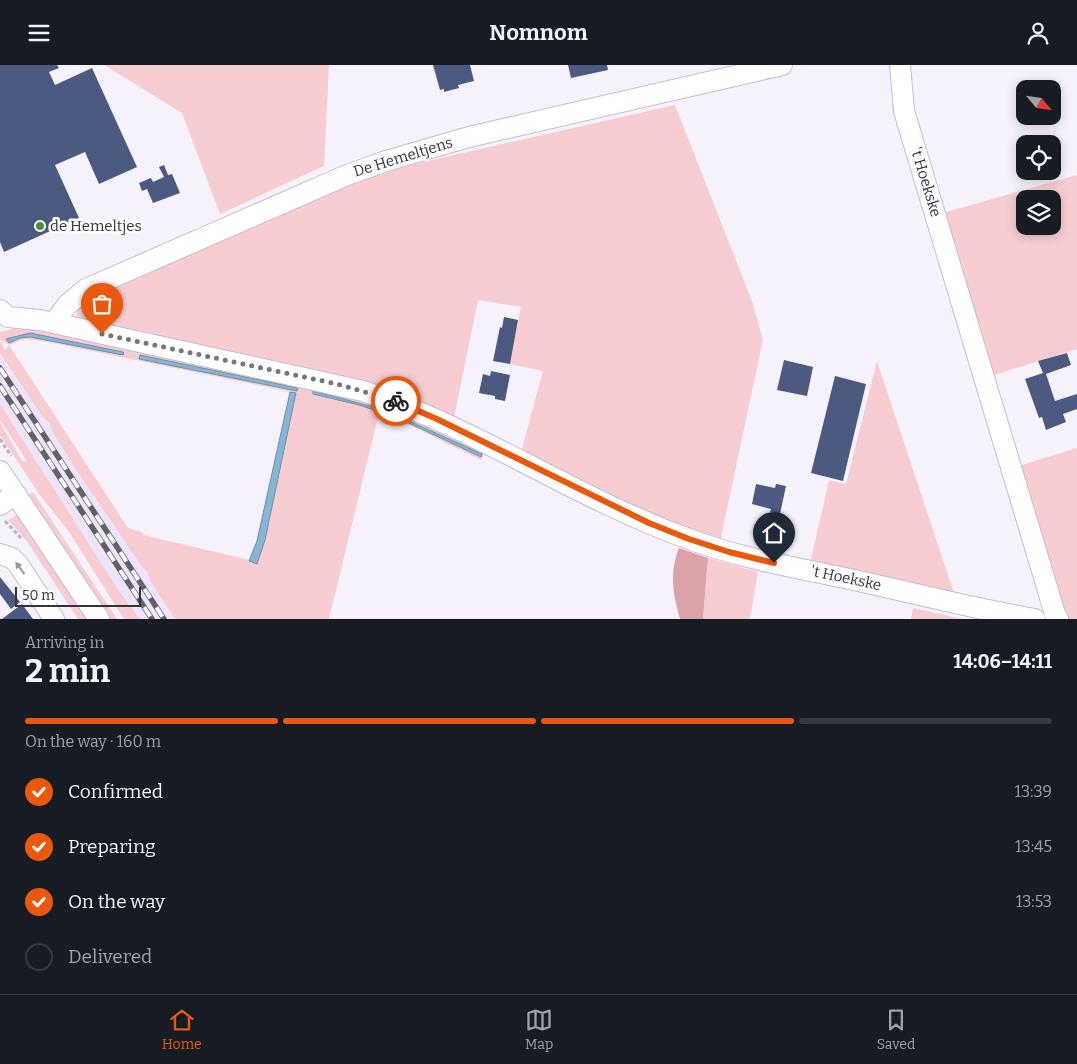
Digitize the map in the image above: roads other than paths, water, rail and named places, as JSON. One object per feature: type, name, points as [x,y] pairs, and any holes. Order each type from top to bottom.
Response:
[{"type":"street","name":"De Hemeltjens","points":[[54,323],[67,305],[86,289],[378,163],[468,137],[782,65]]},
{"type":"street","name":"'t Hoekske","points":[[4,313],[337,384],[396,402],[439,420],[649,523],[729,552],[1047,618],[904,111],[900,65]]},
{"type":"street","points":[[0,471],[8,500],[99,619]]},
{"type":"street","points":[[0,554],[12,558],[18,564],[54,619]]},
{"type":"water","points":[[30,333],[124,353],[123,355],[30,337],[20,338],[9,343],[6,339]]},
{"type":"water","points":[[140,355],[298,388],[297,391],[139,359]]},
{"type":"water","points":[[313,391],[385,410],[482,454],[481,457],[396,417],[359,405],[313,394]]},
{"type":"water","points":[[290,392],[296,393],[265,540],[257,564],[249,561],[257,541]]},
{"type":"railway","points":[[0,368],[164,619]]},
{"type":"railway","points":[[0,386],[152,619]]},
{"type":"place","name":"de Hemeltjes","points":[[40,226]]}]
